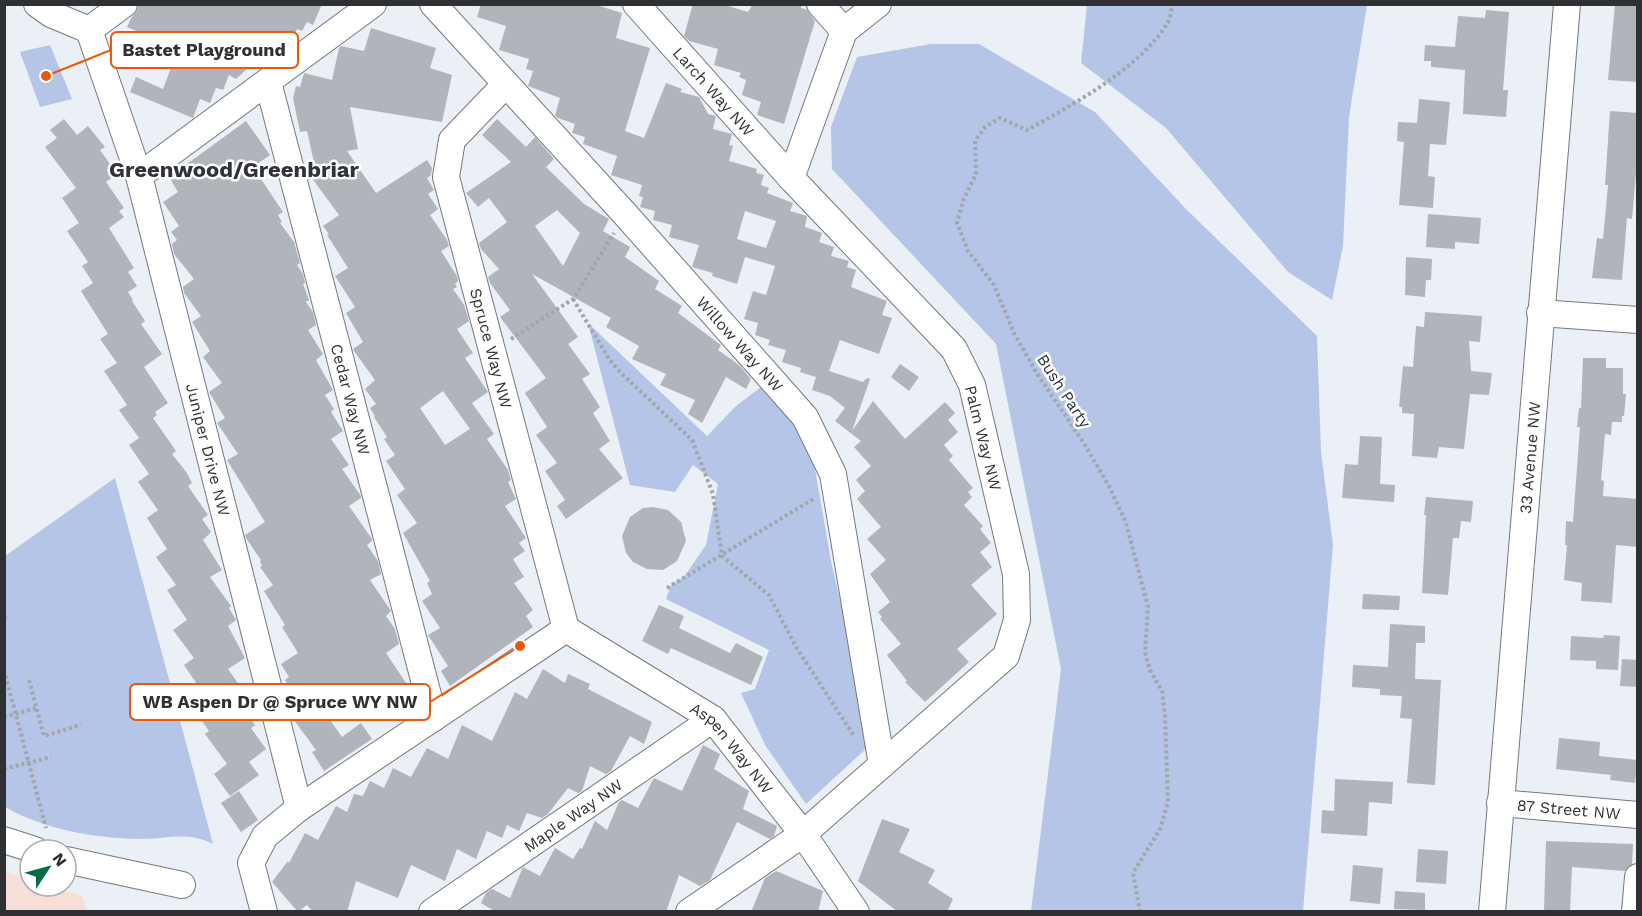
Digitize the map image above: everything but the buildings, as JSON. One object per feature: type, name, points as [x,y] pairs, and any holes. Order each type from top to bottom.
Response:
[{"type":"street","points":[[38,4],[51,14],[89,30],[124,4]]},
{"type":"street","points":[[139,176],[373,4]]},
{"type":"street","name":"Willow Way NW","points":[[433,4],[625,214],[805,417],[833,474],[882,765]]},
{"type":"street","name":"Larch Way NW","points":[[636,4],[791,178]]},
{"type":"street","points":[[820,4],[843,31]]},
{"type":"street","points":[[791,178],[843,31],[878,4]]},
{"type":"street","name":"33 Avenue NW","points":[[1492,912],[1567,4]]},
{"type":"street","name":"Juniper Drive NW","points":[[89,30],[139,176],[299,808]]},
{"type":"street","name":"Cedar Way NW","points":[[268,82],[434,718]]},
{"type":"street","name":"Spruce Way NW","points":[[505,85],[452,140],[446,177],[566,629]]},
{"type":"street","name":"Palm Way NW","points":[[689,912],[803,834],[1006,656],[1017,620],[1016,574],[972,385],[954,349],[791,178]]},
{"type":"street","points":[[1540,313],[1638,320]]},
{"type":"street","points":[[264,912],[251,863],[265,836],[299,808],[566,629]]},
{"type":"street","name":"Aspen Way NW","points":[[566,629],[713,719],[803,834],[856,912]]},
{"type":"street","name":"Maple Way NW","points":[[432,912],[713,719]]},
{"type":"street","name":"87 Street NW","points":[[1500,803],[1638,815]]},
{"type":"street","points":[[78,863],[182,885]]},
{"type":"street","points":[[1635,912],[1638,877]]},
{"type":"path","name":"Bush Party","points":[[1140,912],[1133,873],[1160,829],[1168,802],[1165,715],[1162,691],[1150,670],[1145,652],[1148,607],[1126,523],[1110,488],[1036,372],[1014,333],[994,285],[968,250],[957,223],[963,201],[976,174],[975,141],[985,127],[1000,118],[1027,130],[1083,99],[1146,51],[1169,21],[1172,4]]},
{"type":"path","points":[[492,352],[573,299],[625,214]]},
{"type":"path","points":[[573,299],[609,358],[621,373],[692,440],[713,494],[722,556],[769,595],[796,646],[857,740]]},
{"type":"path","points":[[667,588],[809,501],[835,488]]},
{"type":"path","points":[[4,670],[29,762],[41,838]]},
{"type":"path","points":[[29,680],[44,736],[81,726]]},
{"type":"path","points":[[4,717],[37,708]]},
{"type":"path","points":[[4,769],[51,757]]},
{"type":"shaded area","points":[[1087,5],[1367,5],[1349,117],[1343,246],[1332,300],[1288,272],[1166,128],[1081,63]]},
{"type":"shaded area","points":[[931,44],[979,44],[1095,112],[1187,210],[1317,336],[1321,452],[1333,545],[1303,911],[1031,911],[1061,669],[996,344],[832,169],[831,127],[857,57]]},
{"type":"shaded area","points":[[50,45],[72,99],[40,107],[20,52]]},
{"type":"shaded area","points":[[588,323],[707,436],[736,406],[761,387],[802,431],[815,469],[831,561],[854,660],[869,746],[806,804],[765,745],[741,693],[755,689],[769,650],[666,599],[671,585],[684,577],[706,545],[718,484],[693,465],[675,492],[630,485]]},
{"type":"shaded area","points":[[115,478],[213,844],[186,837],[140,839],[105,837],[71,831],[37,822],[5,807],[5,556]]},
{"type":"shaded area","points":[[5,872],[18,877],[18,898],[78,898],[78,895],[82,896],[87,911],[5,911]]},
{"type":"place","name":"Bastet Playground","points":[[46,76]]},
{"type":"place","name":"WB Aspen Dr @ Spruce WY NW","points":[[520,646]]},
{"type":"district","name":"Greenwood/Greenbriar","points":[[234,169]]}]
